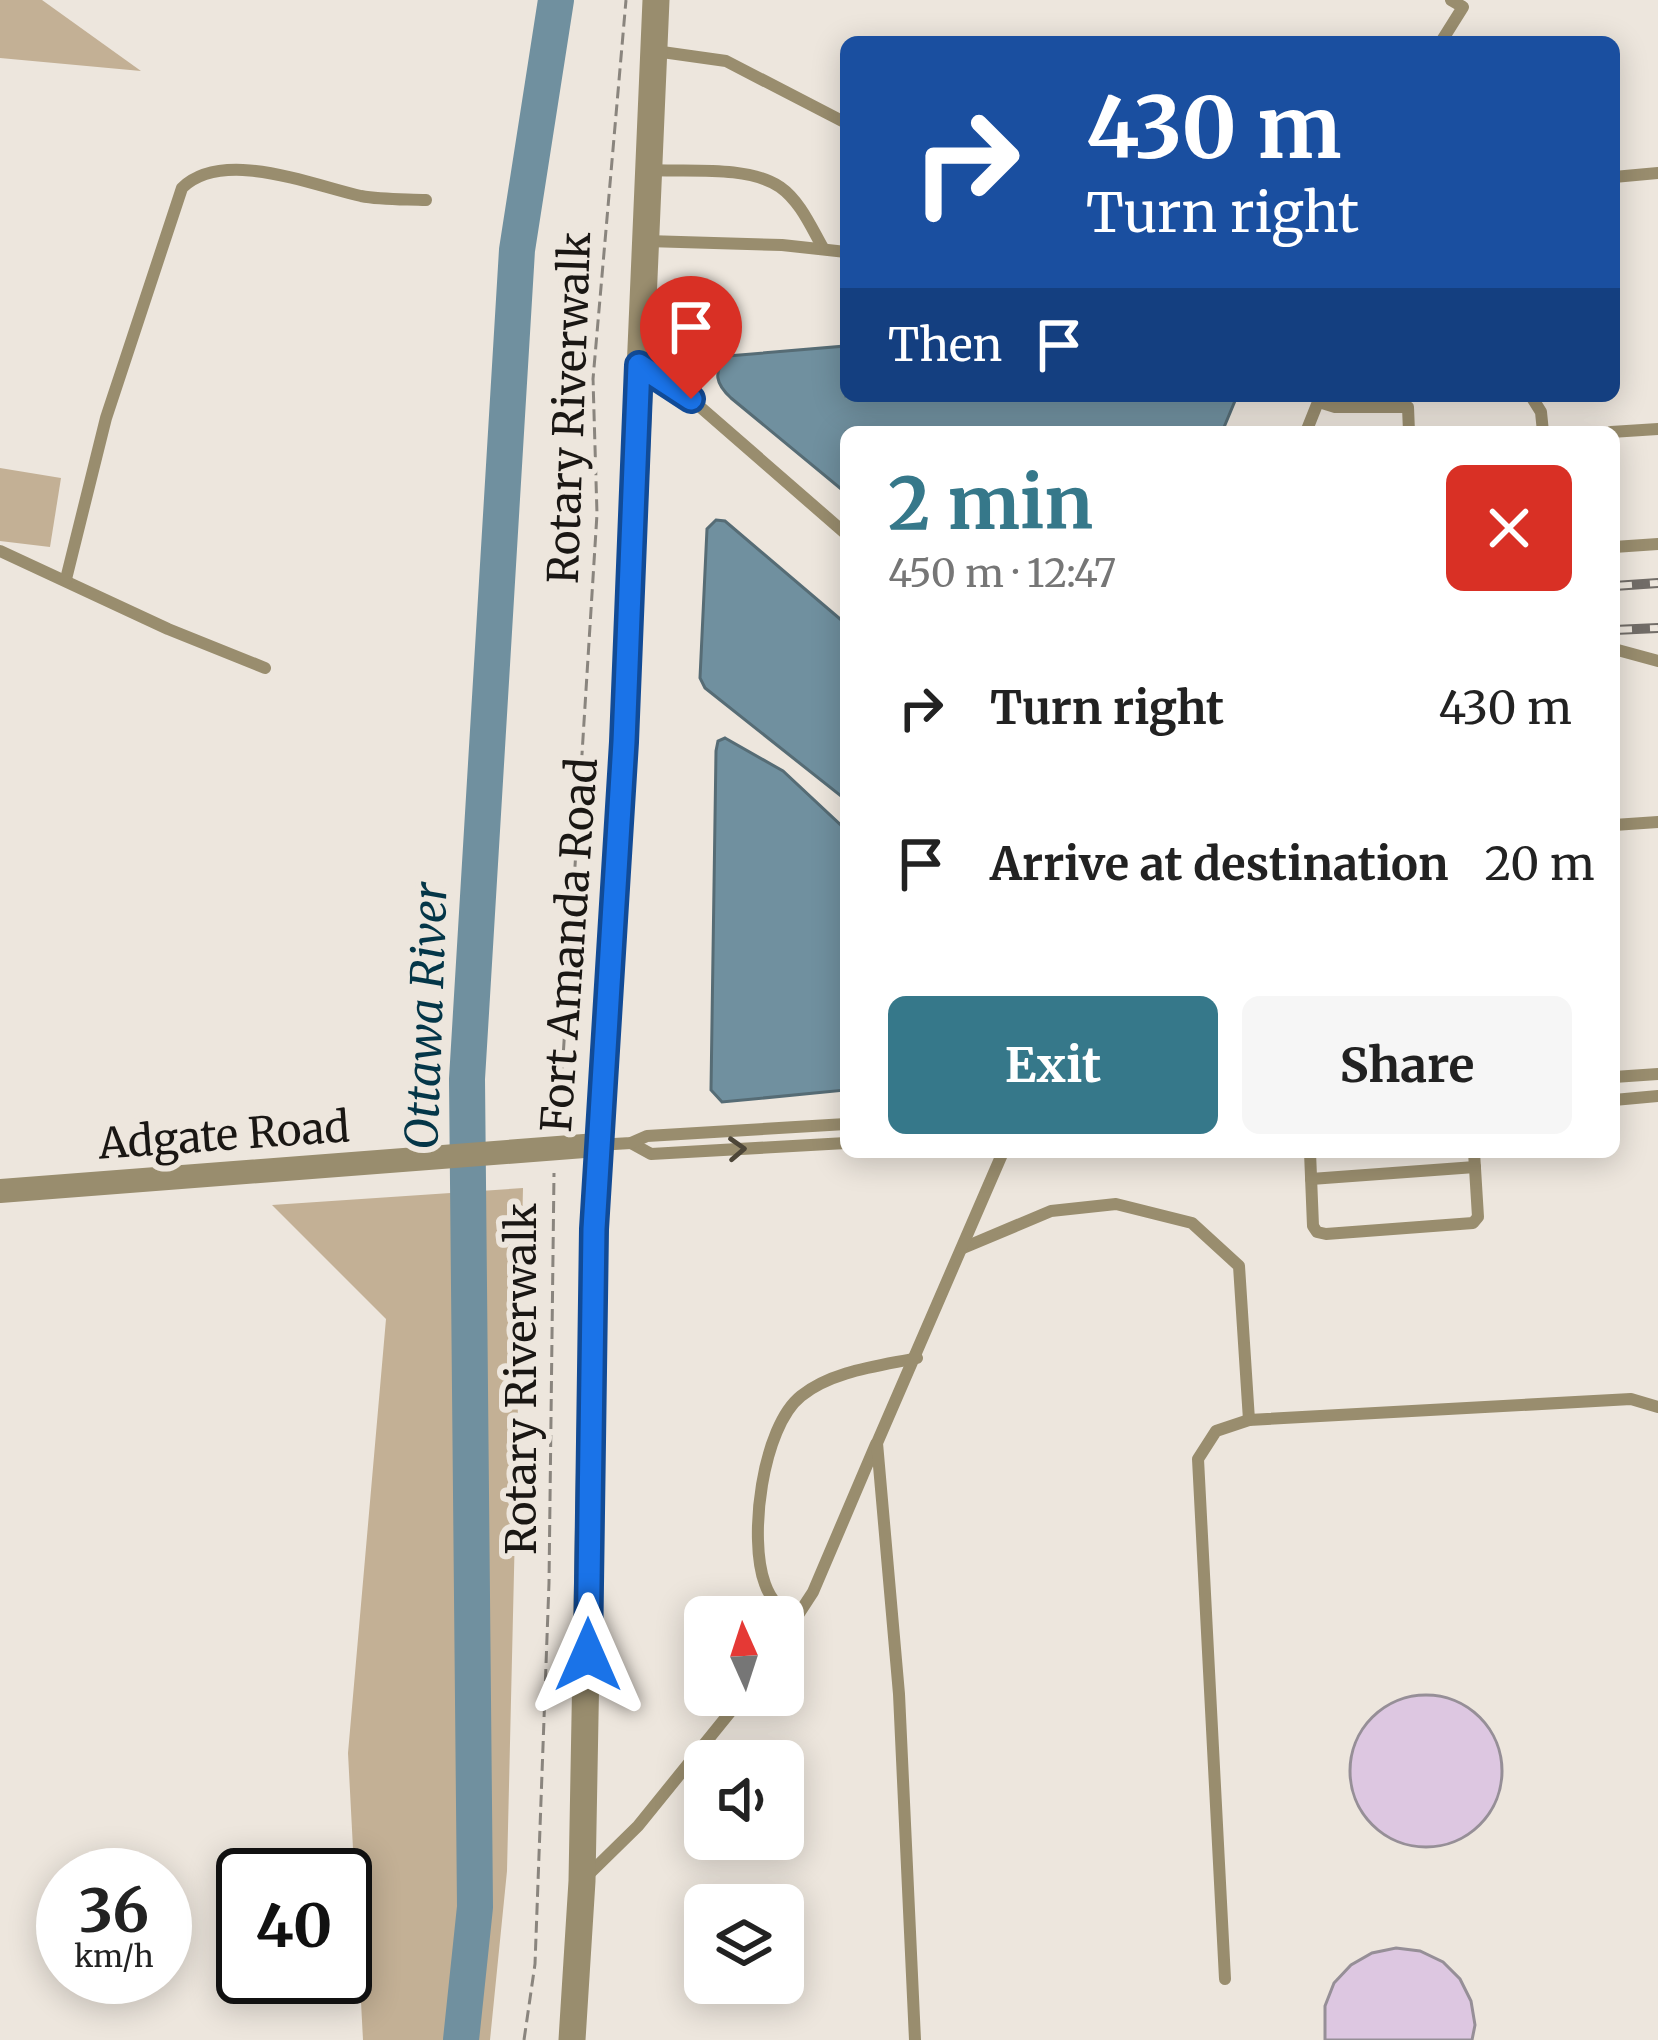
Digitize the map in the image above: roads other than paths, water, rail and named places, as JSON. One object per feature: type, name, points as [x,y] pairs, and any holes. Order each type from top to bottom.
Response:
[{"type":"street","name":"Fort Amanda Road","points":[[572,2040],[582,1881],[597,1145],[624,742],[656,0]]},
{"type":"street","name":"Adgate Road","points":[[0,1191],[597,1145]]},
{"type":"lane","points":[[1445,36],[1462,2]]},
{"type":"lane","points":[[654,51],[726,61],[840,120]]},
{"type":"lane","points":[[66,580],[106,418],[182,188],[194,177],[217,170],[287,176],[360,196],[427,200]]},
{"type":"lane","points":[[649,170],[741,175],[777,185],[794,200],[823,248]]},
{"type":"lane","points":[[1620,176],[1658,173]]},
{"type":"lane","points":[[646,242],[840,251]]},
{"type":"lane","points":[[639,365],[691,399],[840,529]]},
{"type":"lane","points":[[1326,402],[1335,407],[1408,406],[1409,426]]},
{"type":"lane","points":[[1620,431],[1658,429]]},
{"type":"lane","points":[[1620,547],[1658,544]]},
{"type":"lane","points":[[0,551],[168,629],[266,668]]},
{"type":"lane","points":[[1620,651],[1658,661]]},
{"type":"lane","points":[[1620,825],[1658,822]]},
{"type":"lane","points":[[1620,1077],[1658,1074]]},
{"type":"lane","points":[[1620,1099],[1658,1096]]},
{"type":"lane","points":[[597,1145],[631,1143],[647,1136],[840,1124]]},
{"type":"lane","points":[[631,1143],[651,1154],[840,1143]]},
{"type":"lane","points":[[804,1605],[917,1358],[1000,1158]]},
{"type":"lane","points":[[1310,1158],[1311,1179],[1313,1226],[1317,1232],[1464,1225],[1478,1217],[1475,1160],[1311,1179]]},
{"type":"lane","points":[[963,1248],[1051,1211],[1116,1204],[1192,1223],[1239,1266],[1249,1420]]},
{"type":"lane","points":[[771,1596],[763,1581],[759,1523],[767,1460],[777,1427],[798,1398],[817,1387],[856,1371],[917,1358]]},
{"type":"lane","points":[[1225,1978],[1198,1459],[1216,1431],[1249,1420],[1630,1399],[1658,1407]]},
{"type":"lane","points":[[877,1443],[899,1694],[916,2040]]},
{"type":"lane","points":[[582,1881],[638,1826],[727,1716]]},
{"type":"water","points":[[840,347],[840,402],[1234,402],[1224,426],[840,426],[840,488],[722,388],[720,367],[728,356]]},
{"type":"water","points":[[716,520],[725,521],[840,619],[840,795],[705,688],[700,678],[707,529]]},
{"type":"water","points":[[725,738],[783,771],[840,824],[840,1091],[722,1102],[711,1090],[718,741]]},
{"type":"waterway","name":"Ottawa River","points":[[461,2040],[475,1907],[467,1079],[517,250],[556,0]]},
{"type":"railway","points":[[1620,586],[1658,583]]},
{"type":"railway","points":[[1620,630],[1658,628]]}]
